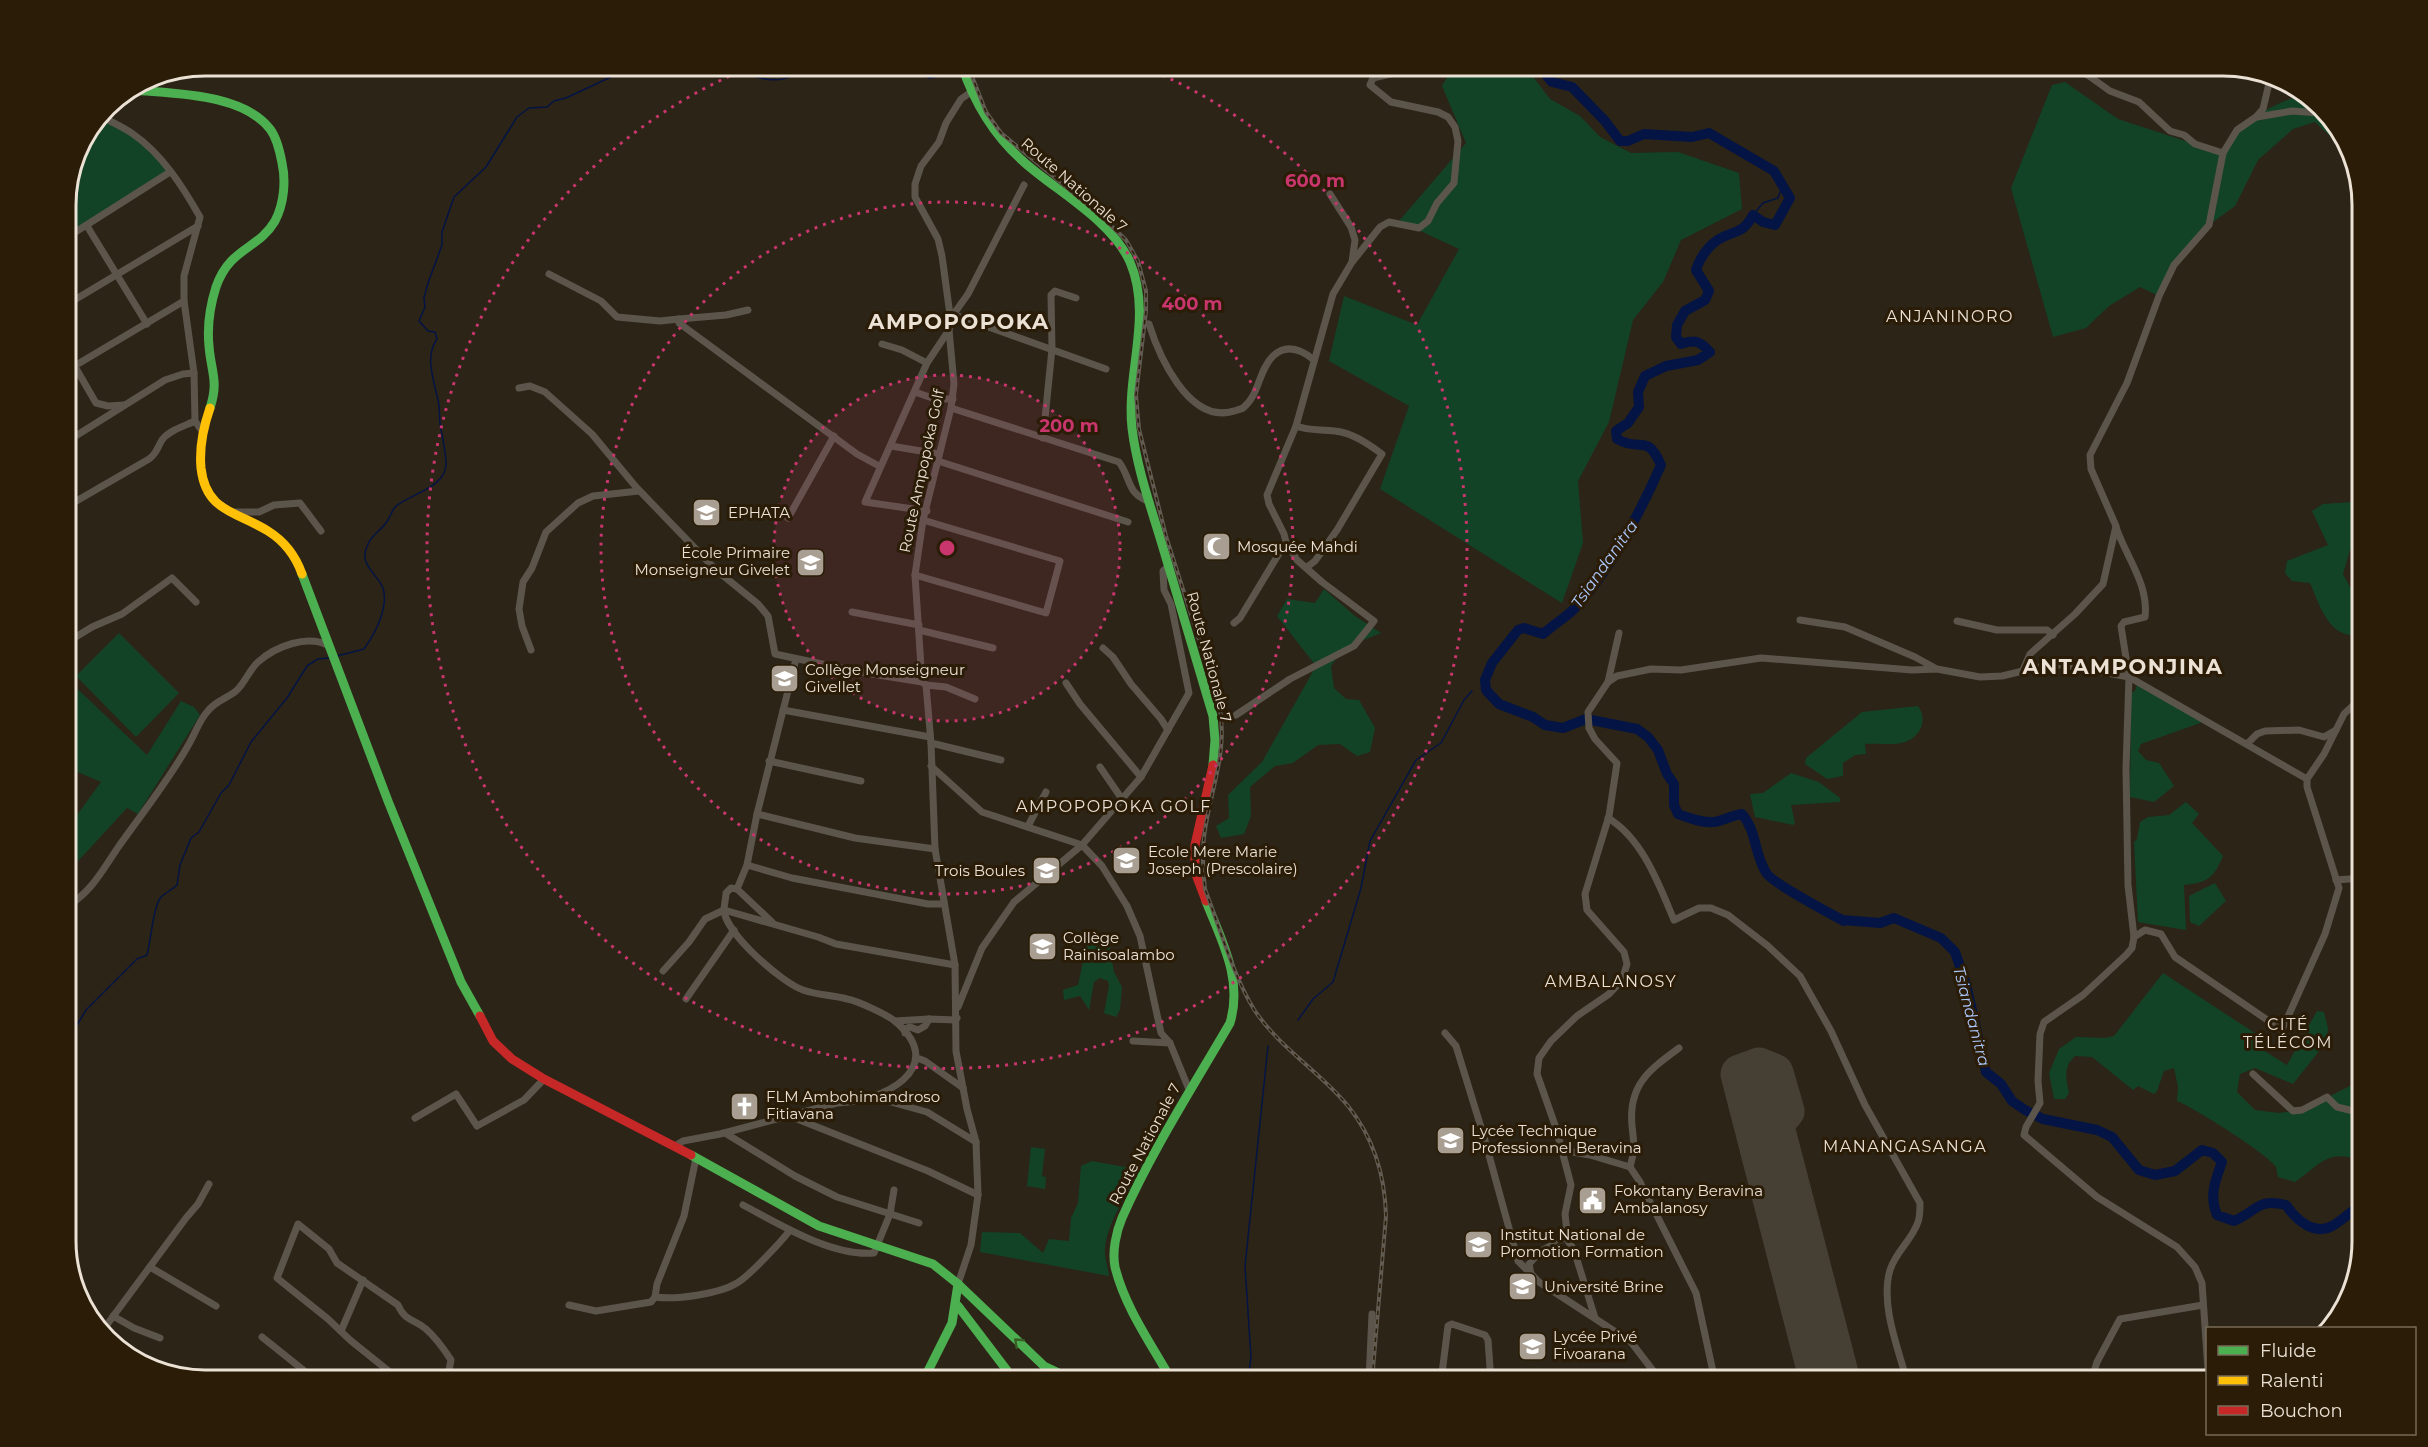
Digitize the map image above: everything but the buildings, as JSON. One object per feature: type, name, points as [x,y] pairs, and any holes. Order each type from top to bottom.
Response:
[{"type":"street","name":"Route Nationale 7","points":[[964,76],[977,106],[991,130],[1007,147],[1097,221],[1120,246],[1130,261],[1140,297],[1141,323],[1129,404],[1132,429],[1150,502],[1213,716],[1215,740],[1213,767],[1195,845],[1195,872],[1234,975],[1235,1006],[1230,1023],[1121,1220],[1114,1249],[1115,1266],[1125,1297],[1166,1370]]},
{"type":"street","points":[[1236,715],[1290,679],[1354,646],[1374,621],[1322,582],[1298,560],[1286,542],[1267,495],[1296,426],[1333,294],[1352,262],[1380,227],[1389,222],[1419,228],[1428,221],[1437,203],[1454,183],[1458,141],[1455,127],[1448,117],[1422,107],[1391,102],[1370,85],[1373,78],[1382,76]]},
{"type":"street","points":[[2089,76],[2110,91],[2139,102],[2170,131],[2184,135],[2195,144],[2223,153]]},
{"type":"street","points":[[2206,1344],[2202,1282],[2194,1267],[2177,1247],[2097,1197],[2024,1134],[2040,1102],[2038,1081],[2040,1034],[2044,1022],[2083,995],[2119,961],[2132,948],[2134,937],[2128,873],[2126,768],[2129,677],[2121,626],[2124,621],[2145,617],[2146,603],[2140,580],[2123,547],[2091,469],[2090,455],[2127,383],[2158,296],[2174,265],[2209,225],[2223,153],[2237,130],[2263,110],[2269,85]]},
{"type":"street","points":[[146,92],[228,103],[245,109],[269,128],[278,148],[284,172],[283,197],[276,220],[264,234],[225,266],[209,312],[207,334],[215,379],[213,399],[202,431],[201,468],[206,489],[214,500],[230,512],[267,530],[283,543],[299,566],[461,982],[493,1041],[512,1059],[544,1079],[675,1146],[819,1226],[933,1264],[958,1284],[1044,1366],[1052,1370]]},
{"type":"street","name":"Route Ampopoka Golf","points":[[956,1020],[955,965],[935,849],[930,740],[915,575],[923,520],[953,399],[954,384],[949,330],[952,315],[938,240],[915,197],[915,184],[921,166],[939,142],[946,123],[960,99],[971,92]]},
{"type":"street","points":[[2256,117],[2292,111],[2312,112]]},
{"type":"street","points":[[109,121],[133,134],[151,149],[187,194],[200,217],[184,276],[184,301],[194,373],[195,421],[202,431]]},
{"type":"street","points":[[77,231],[171,172]]},
{"type":"street","points":[[1024,185],[968,294],[952,315],[1106,369]]},
{"type":"street","points":[[1330,194],[1351,227],[1355,240],[1352,262]]},
{"type":"street","points":[[87,225],[147,324]]},
{"type":"street","points":[[77,298],[198,226]]},
{"type":"street","points":[[549,274],[601,302],[616,316],[660,321],[726,315],[748,310]]},
{"type":"street","points":[[1043,438],[1052,349],[1051,295],[1055,291],[1076,297]]},
{"type":"street","points":[[77,365],[184,301]]},
{"type":"street","points":[[679,319],[679,323],[857,454],[879,466]]},
{"type":"street","points":[[1141,323],[1149,324],[1172,377],[1196,403],[1208,412],[1222,414],[1241,409],[1255,394],[1262,374],[1274,355],[1291,348],[1304,351],[1314,360]]},
{"type":"street","points":[[927,511],[865,502],[879,466],[891,446],[927,363],[949,330]]},
{"type":"street","points":[[882,344],[902,350],[927,363]]},
{"type":"street","points":[[77,370],[96,403],[108,406],[127,405]]},
{"type":"street","points":[[77,435],[165,380],[194,373]]},
{"type":"street","points":[[519,388],[530,386],[545,392],[592,434],[639,490],[716,569],[758,604],[768,616],[775,654],[946,687],[975,699]]},
{"type":"street","points":[[915,392],[935,399],[953,399]]},
{"type":"street","points":[[951,408],[1119,462],[1132,490],[1138,497],[1150,502]]},
{"type":"street","points":[[77,501],[149,459],[158,452],[162,441],[169,434],[195,421]]},
{"type":"street","points":[[1296,426],[1309,431],[1338,431],[1350,435],[1382,454],[1337,530],[1315,561],[1307,567]]},
{"type":"street","points":[[788,518],[834,436]]},
{"type":"street","points":[[891,446],[939,458],[1128,522]]},
{"type":"street","points":[[531,650],[522,626],[519,609],[523,582],[532,568],[546,532],[578,503],[593,496],[639,490]]},
{"type":"street","points":[[230,512],[259,512],[274,505],[300,503],[321,531]]},
{"type":"street","points":[[915,575],[1046,613],[1060,561],[923,520]]},
{"type":"street","points":[[2022,670],[2030,654],[2053,635],[2103,584],[2116,526]]},
{"type":"street","points":[[1234,623],[1240,618],[1286,542]]},
{"type":"street","points":[[929,1370],[951,1327],[958,1306],[958,1284],[970,1245],[978,1196],[976,1142],[956,1051],[956,1020],[962,993],[982,948],[1014,902],[1082,845],[1141,777],[1189,693],[1171,604],[1164,590],[1163,571],[1169,566]]},
{"type":"street","points":[[77,636],[122,614],[172,578],[196,602]]},
{"type":"street","points":[[852,612],[919,627],[993,648]]},
{"type":"street","points":[[1800,620],[1845,627],[1937,669]]},
{"type":"street","points":[[1957,621],[1997,630],[2047,630],[2053,635]]},
{"type":"street","points":[[1595,1318],[1574,1250],[1568,1241],[1565,1214],[1571,1185],[1538,1074],[1539,1058],[1551,1041],[1577,1016],[1609,994],[1622,980],[1627,964],[1624,952],[1587,910],[1585,894],[1608,818],[1617,763],[1595,739],[1589,728],[1588,712],[1608,682],[1619,633]]},
{"type":"street","points":[[77,900],[98,880],[170,775],[205,714],[215,702],[237,690],[258,662],[297,642],[312,640],[332,654]]},
{"type":"street","points":[[1103,648],[1113,657],[1131,684],[1168,730]]},
{"type":"street","points":[[1912,670],[1915,657]]},
{"type":"street","points":[[1608,682],[1617,676],[1651,669],[1681,670],[1761,658],[1912,670],[1937,669],[1980,677],[2001,676],[2048,665],[2064,665],[2129,677],[2307,779]]},
{"type":"street","points":[[737,889],[747,865],[769,761],[796,659]]},
{"type":"street","points":[[1066,683],[1076,700],[1141,777]]},
{"type":"street","points":[[2134,937],[2145,930],[2161,934],[2175,957],[2282,1030],[2325,934],[2339,888],[2307,787],[2307,779],[2344,714],[2351,707]]},
{"type":"street","points":[[783,710],[930,740],[1001,760]]},
{"type":"street","points":[[2247,744],[2265,731],[2299,730],[2324,737],[2336,730]]},
{"type":"street","points":[[769,761],[861,781]]},
{"type":"street","points":[[931,766],[975,808],[995,817],[1082,845],[1108,874],[1127,906],[1140,936],[1161,1034],[1170,1043],[1190,1092]]},
{"type":"street","points":[[1100,767],[1122,799]]},
{"type":"street","points":[[1028,826],[1046,792]]},
{"type":"street","points":[[757,814],[855,838],[935,849]]},
{"type":"street","points":[[1608,818],[1621,826],[1641,853],[1674,920],[1699,908],[1712,908],[1728,915],[1776,953],[1800,976],[1812,994],[1865,1105],[1920,1203],[1919,1221],[1899,1250],[1889,1272],[1888,1312],[1904,1370]]},
{"type":"street","points":[[747,865],[792,878],[928,904],[944,904]]},
{"type":"street","points":[[2336,880],[2352,879]]},
{"type":"street","points":[[675,1146],[683,1141],[876,1095],[891,1089],[910,1074],[917,1058],[915,1046],[896,1022],[850,999],[801,990],[782,978],[760,961],[734,930],[724,910],[726,893],[731,888],[737,889],[774,924]]},
{"type":"street","points":[[663,971],[686,946],[705,919],[724,910],[818,937],[836,945],[955,965]]},
{"type":"street","points":[[686,999],[734,930]]},
{"type":"street","points":[[896,1022],[929,1019],[956,1020]]},
{"type":"street","points":[[905,1033],[905,1029],[918,1030],[925,1026],[929,1019]]},
{"type":"street","points":[[1445,1033],[1456,1046],[1484,1137],[1518,1262],[1539,1282],[1631,1342],[1653,1370]]},
{"type":"street","points":[[1132,1041],[1170,1043]]},
{"type":"street","points":[[1630,1167],[1635,1152],[1631,1106],[1636,1091],[1647,1071],[1679,1047]]},
{"type":"street","points":[[917,1058],[926,1061],[963,1088]]},
{"type":"street","points":[[2253,1074],[2293,1111],[2301,1110],[2327,1097],[2337,1107],[2352,1111]]},
{"type":"street","points":[[415,1118],[456,1094],[477,1126],[524,1100],[544,1079]]},
{"type":"street","points":[[876,1095],[891,1102],[927,1112],[976,1142]]},
{"type":"street","points":[[787,1115],[928,1171],[978,1196]]},
{"type":"street","points":[[724,1133],[784,1170],[837,1197],[919,1223]]},
{"type":"street","points":[[1562,1150],[1590,1155],[1630,1167],[1640,1182],[1696,1293],[1713,1370]]},
{"type":"street","points":[[569,1305],[596,1311],[651,1302],[655,1297],[657,1284],[684,1216],[696,1158]]},
{"type":"street","points":[[107,1325],[198,1204],[209,1184]]},
{"type":"street","points":[[743,1205],[790,1230],[843,1250],[863,1254],[874,1253],[890,1214],[894,1190]]},
{"type":"street","points":[[388,1370],[277,1278],[298,1224],[329,1249],[337,1263],[398,1305],[402,1315],[425,1327],[443,1347],[450,1360],[449,1370]]},
{"type":"street","points":[[655,1297],[667,1299],[727,1288],[744,1279],[790,1230]]},
{"type":"street","points":[[1531,1274],[1529,1264],[1534,1257],[1568,1236]]},
{"type":"street","points":[[150,1267],[216,1306]]},
{"type":"street","points":[[341,1331],[363,1280]]},
{"type":"street","points":[[2094,1370],[2120,1319],[2203,1305]]},
{"type":"street","points":[[958,1306],[1007,1370]]},
{"type":"street","points":[[1369,1370],[1372,1314]]},
{"type":"street","points":[[113,1316],[134,1328],[160,1338]]},
{"type":"street","points":[[1442,1370],[1448,1326],[1452,1324],[1485,1335],[1488,1340],[1490,1370]]},
{"type":"street","points":[[262,1337],[303,1370]]},
{"type":"green space","points":[[1448,76],[1533,76],[1550,99],[1580,116],[1600,137],[1631,153],[1678,152],[1739,173],[1742,209],[1681,240],[1663,282],[1633,320],[1609,422],[1578,481],[1583,543],[1562,603],[1380,489],[1409,406],[1329,361],[1344,296],[1417,325],[1459,249],[1399,221],[1466,143],[1442,86]]},
{"type":"green space","points":[[2065,82],[2118,119],[2222,153],[2248,122],[2266,110],[2293,98],[2314,114],[2332,138],[2315,122],[2293,129],[2258,160],[2235,206],[2209,225],[2174,265],[2159,296],[2140,287],[2109,306],[2086,328],[2053,337],[2011,188],[2052,85]]},
{"type":"green space","points":[[109,121],[133,134],[169,170],[77,228],[77,197],[81,172],[86,156],[98,134]]},
{"type":"green space","points":[[2351,502],[2351,549],[2343,574],[2351,587],[2351,635],[2342,633],[2328,620],[2310,583],[2292,581],[2285,573],[2287,561],[2328,545],[2312,511],[2323,504]]},
{"type":"green space","points":[[1324,589],[1355,616],[1381,633],[1344,648],[1331,666],[1334,688],[1346,699],[1359,700],[1375,728],[1370,752],[1357,756],[1340,744],[1318,745],[1293,763],[1275,766],[1250,787],[1251,816],[1244,834],[1221,838],[1216,826],[1229,818],[1228,795],[1262,762],[1316,666],[1277,616],[1287,599],[1315,603]]},
{"type":"green space","points":[[119,633],[179,693],[136,737],[77,675]]},
{"type":"green space","points":[[2137,685],[2203,722],[2141,744],[2138,751],[2146,760],[2159,763],[2174,786],[2154,802],[2130,797],[2131,693],[2135,691]]},
{"type":"green space","points":[[77,688],[147,755],[181,701],[194,707],[200,715],[138,814],[127,808],[77,862],[77,815],[101,782],[77,772]]},
{"type":"green space","points":[[1918,706],[1922,716],[1921,727],[1911,740],[1891,744],[1865,744],[1866,754],[1855,755],[1843,763],[1843,776],[1827,779],[1805,764],[1806,758],[1862,712]]},
{"type":"green space","points":[[1791,773],[1819,782],[1840,798],[1840,802],[1791,805],[1795,823],[1793,825],[1755,817],[1750,794],[1763,793]]},
{"type":"green space","points":[[2186,802],[2199,814],[2192,823],[2223,856],[2209,878],[2199,883],[2184,885],[2186,930],[2138,922],[2134,842],[2137,839],[2140,822],[2148,817],[2169,815]]},
{"type":"green space","points":[[2215,883],[2226,901],[2199,926],[2190,922],[2189,896]]},
{"type":"green space","points":[[1088,939],[1096,939],[1110,948],[1114,972],[1122,987],[1120,1010],[1116,1017],[1104,1013],[1109,986],[1108,981],[1100,978],[1094,982],[1089,1010],[1080,996],[1064,1000],[1063,990],[1078,985]]},
{"type":"green space","points":[[2163,973],[2258,1035],[2255,1045],[2287,1065],[2317,1011],[2324,1012],[2328,1028],[2327,1041],[2293,1084],[2255,1068],[2240,1074],[2237,1092],[2255,1110],[2279,1113],[2302,1110],[2352,1085],[2352,1158],[2333,1157],[2319,1164],[2295,1182],[2278,1177],[2276,1167],[2260,1152],[2214,1121],[2177,1101],[2178,1087],[2174,1068],[2164,1071],[2154,1094],[2138,1086],[2133,1090],[2092,1057],[2075,1056],[2067,1069],[2069,1093],[2065,1099],[2054,1099],[2049,1073],[2059,1049],[2076,1037],[2114,1036]]},
{"type":"green space","points":[[1031,1147],[1045,1149],[1042,1176],[1046,1177],[1045,1189],[1027,1186]]},
{"type":"green space","points":[[1092,1161],[1141,1170],[1110,1227],[1105,1251],[1109,1276],[980,1252],[982,1232],[1020,1233],[1043,1253],[1049,1239],[1069,1241],[1071,1218],[1078,1203],[1081,1166]]},
{"type":"waterway","points":[[337,656],[364,649],[383,612],[383,588],[365,558],[365,551],[370,541],[386,523],[395,507],[434,485],[444,472],[446,464],[439,402],[431,367],[431,352],[437,339],[435,332],[428,331],[419,321],[425,307],[424,298],[428,283],[442,245],[442,232],[454,197],[486,167],[517,117],[529,108],[547,107],[554,101],[566,98],[613,76]]},
{"type":"waterway","points":[[753,76],[770,80],[790,76]]},
{"type":"waterway","points":[[925,76],[930,78],[940,76]]},
{"type":"waterway","name":"Tsiandanitra","points":[[1547,76],[1552,82],[1572,87],[1605,121],[1620,141],[1628,141],[1644,134],[1692,137],[1709,133],[1774,171],[1790,198],[1775,225],[1763,222],[1753,215],[1744,228],[1718,240],[1703,255],[1696,270],[1709,291],[1705,300],[1685,311],[1677,325],[1676,337],[1681,344],[1697,342],[1710,352],[1698,360],[1666,366],[1645,376],[1638,392],[1639,407],[1628,423],[1616,431],[1617,439],[1651,449],[1661,465],[1644,502],[1610,562],[1585,597],[1572,611],[1543,634],[1524,628],[1518,630],[1492,663],[1485,680],[1486,690],[1499,704],[1533,717],[1545,725],[1563,728],[1586,719],[1637,729],[1648,737],[1658,750],[1667,774],[1674,784],[1674,805],[1678,814],[1709,822],[1742,814],[1750,828],[1767,874],[1842,920]]},
{"type":"waterway","points":[[1753,215],[1763,203],[1778,198],[1783,183]]},
{"type":"waterway","points":[[77,1025],[86,1010],[137,959],[147,955],[158,902],[177,885],[180,865],[191,838],[199,832],[221,793],[229,785],[251,742],[287,698],[307,666],[318,659],[329,658]]},
{"type":"waterway","points":[[1298,1020],[1313,999],[1333,982],[1361,888],[1370,841],[1416,760],[1441,743],[1464,700],[1472,691]]},
{"type":"waterway","name":"Tsiandanitra","points":[[1842,920],[1880,923],[1894,918],[1941,938],[1955,952],[1966,984],[1986,1072],[2001,1084],[2012,1101],[2025,1110],[2043,1119],[2097,1130],[2112,1137],[2139,1170],[2155,1175],[2175,1171],[2202,1150],[2213,1153],[2222,1162],[2214,1188],[2213,1201],[2217,1215],[2234,1221],[2263,1204],[2269,1203],[2286,1205],[2301,1221],[2320,1229],[2338,1223],[2352,1211]]},
{"type":"waterway","name":"Tsiandanitra","points":[[1842,920],[1844,921],[1842,920],[1842,920]]},
{"type":"waterway","points":[[1249,1370],[1251,1357],[1245,1266],[1268,1046]]},
{"type":"runway","points":[[1816,1370],[1740,1074],[1759,1067],[1774,1073],[1785,1111],[1774,1123],[1838,1370]]},
{"type":"railway","points":[[972,76],[986,112],[1001,133],[1100,215],[1126,240],[1138,261],[1146,291],[1146,311],[1136,395],[1139,429],[1166,536],[1219,702],[1222,738],[1218,771],[1204,837],[1205,889],[1234,968],[1255,1011],[1276,1037],[1348,1106],[1357,1118],[1376,1158],[1383,1186],[1386,1216],[1373,1370]]},
{"type":"traffic: fast","points":[[966,76],[979,107],[1004,142],[1038,174],[1098,220],[1122,247],[1130,262],[1139,303],[1131,407],[1134,444],[1145,490],[1213,716],[1215,740],[1213,765]]},
{"type":"traffic: fast","points":[[147,91],[206,98],[243,108],[258,117],[270,129],[279,150],[284,185],[275,221],[261,238],[229,264],[214,294],[208,331],[214,383],[210,408]]},
{"type":"traffic: fast","points":[[302,574],[388,801],[461,982],[480,1016]]},
{"type":"traffic: fast","points":[[1166,1370],[1125,1297],[1115,1267],[1114,1249],[1122,1218],[1133,1193],[1173,1119],[1230,1023],[1234,991],[1232,976],[1224,946],[1206,901]]},
{"type":"traffic: fast","points":[[691,1155],[819,1226],[933,1264],[958,1284],[1044,1366],[1052,1370]]},
{"type":"traffic: fast","points":[[928,1370],[952,1323],[958,1284]]},
{"type":"traffic: fast","points":[[958,1306],[1007,1370]]},
{"type":"traffic: slow","points":[[210,408],[201,445],[201,468],[209,494],[224,508],[256,524],[279,540],[293,556],[302,574]]},
{"type":"traffic: jam","points":[[1206,901],[1195,872],[1195,845],[1213,765]]},
{"type":"traffic: jam","points":[[480,1016],[493,1041],[512,1059],[544,1079],[691,1155]]},
{"type":"place","name":"EPHATA","points":[[707,513]]},
{"type":"place","name":"Mosquée Mahdi","points":[[1216,547]]},
{"type":"place","name":"École Primaire Monseigneur Givelet","points":[[811,562]]},
{"type":"place","name":"Collège Monseigneur Givellet","points":[[784,679]]},
{"type":"place","name":"Ecole Mere Marie Joseph (Prescolaire)","points":[[1127,861]]},
{"type":"place","name":"Trois Boules","points":[[1046,871]]},
{"type":"place","name":"Collège Rainisoalambo","points":[[1042,947]]},
{"type":"place","name":"FLM Ambohimandroso Fitiavana","points":[[745,1106]]},
{"type":"place","name":"Lycée Technique Professionnel Beravina","points":[[1450,1140]]},
{"type":"place","name":"Fokontany Beravina Ambalanosy","points":[[1593,1200]]},
{"type":"place","name":"Institut National de Promotion Formation","points":[[1479,1244]]},
{"type":"place","name":"Université Brine","points":[[1523,1287]]},
{"type":"place","name":"Lycée Privé Fivoarana","points":[[1532,1346]]},
{"type":"district","name":"ANJANINORO","points":[[1950,316]]},
{"type":"district","name":"AMPOPOPOKA","points":[[959,322]]},
{"type":"district","name":"ANTAMPONJINA","points":[[2123,667]]},
{"type":"district","name":"AMPOPOPOKA GOLF","points":[[1114,806]]},
{"type":"district","name":"AMBALANOSY","points":[[1611,981]]},
{"type":"district","name":"CITÉ TÉLÉCOM","points":[[2288,1033]]},
{"type":"district","name":"MANANGASANGA","points":[[1905,1146]]}]
